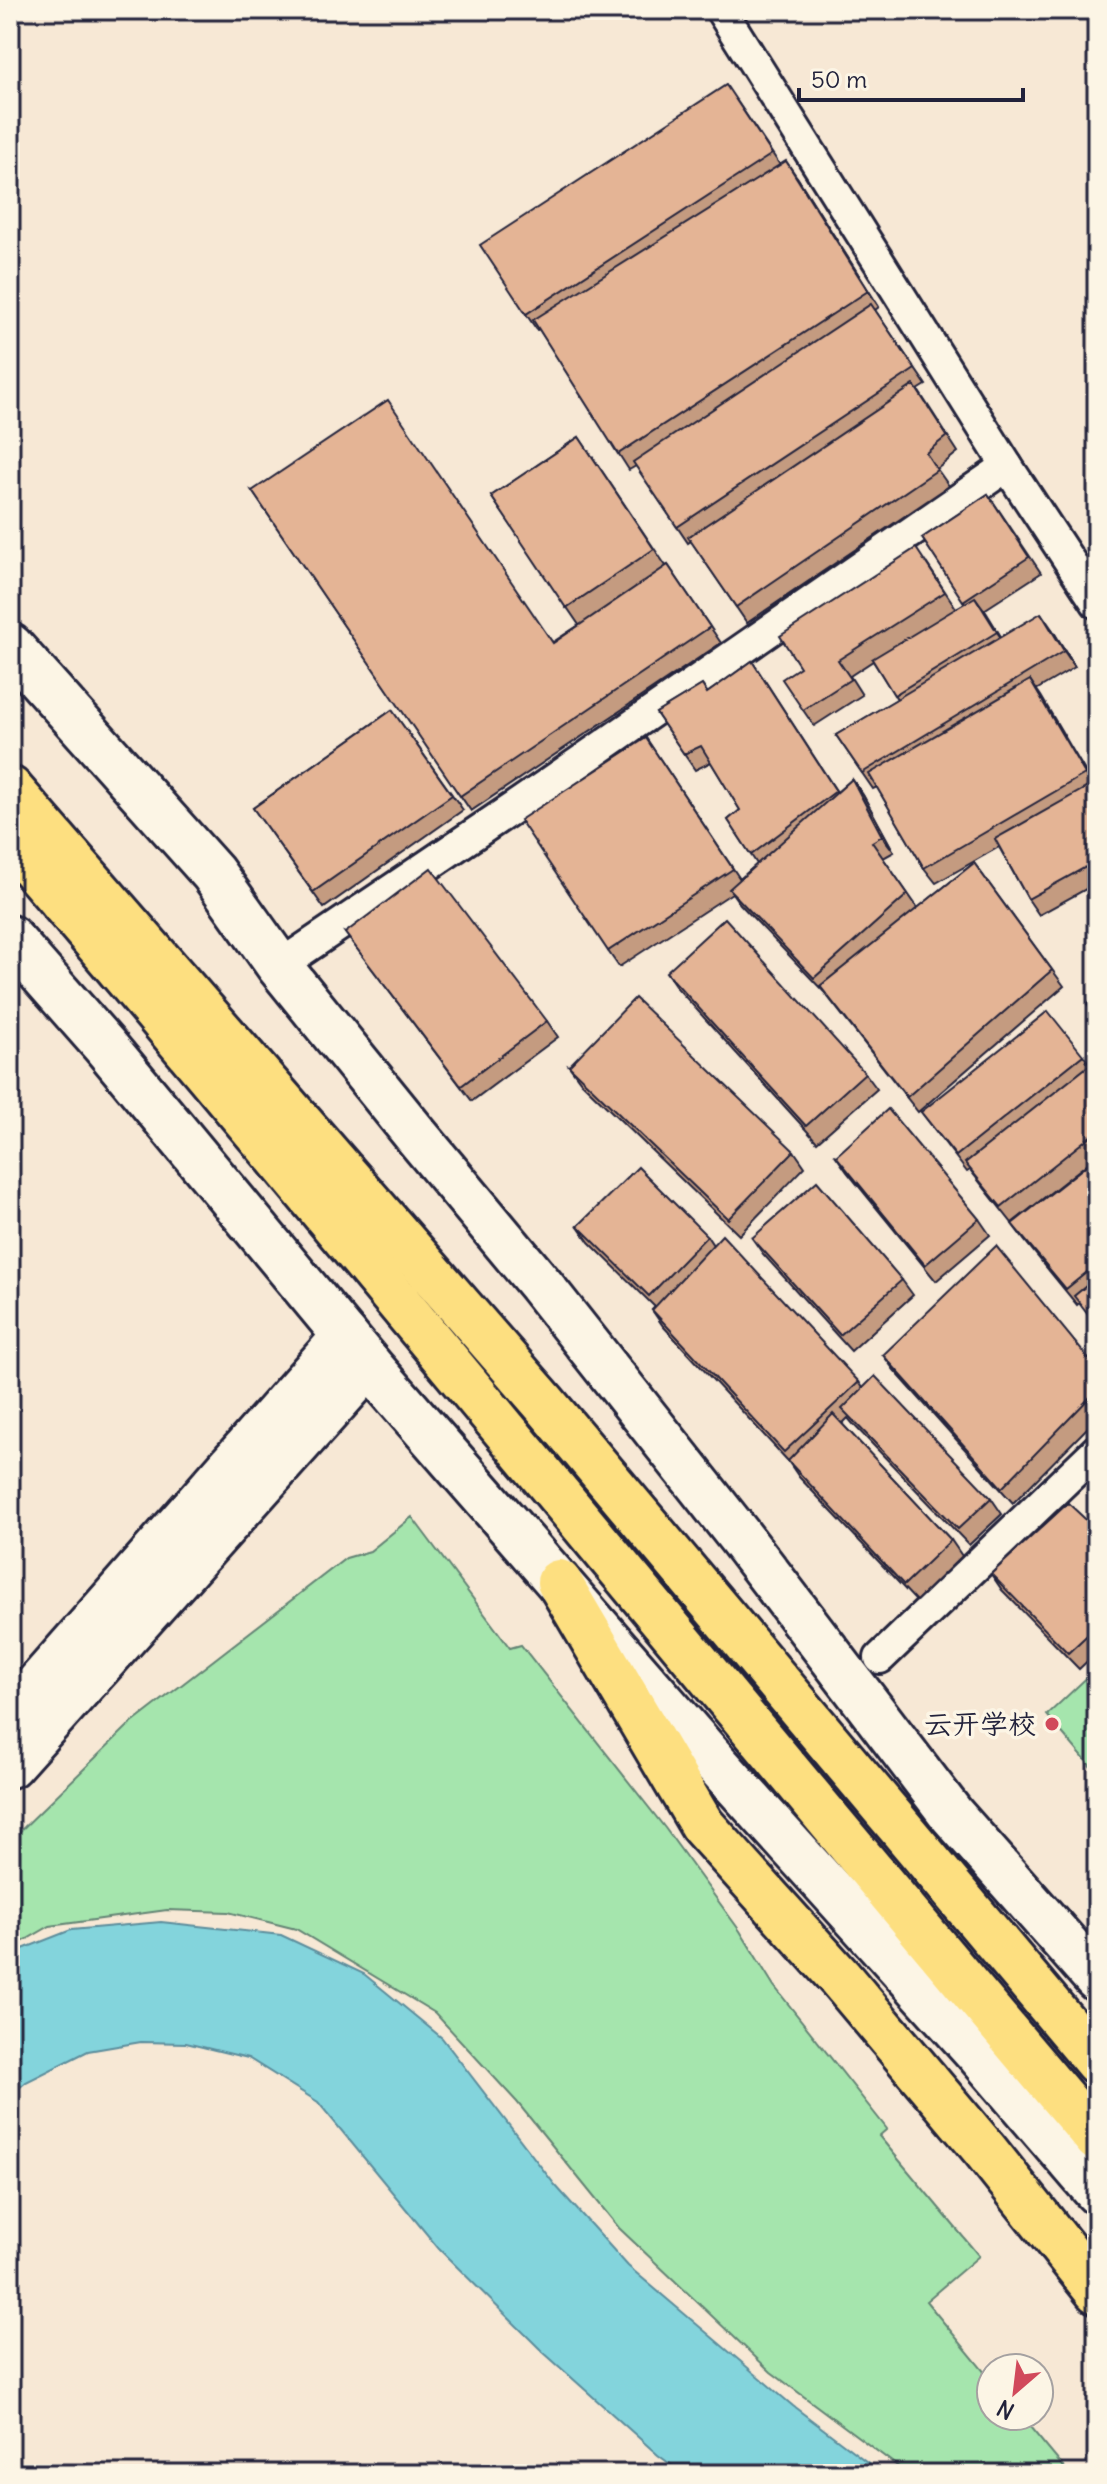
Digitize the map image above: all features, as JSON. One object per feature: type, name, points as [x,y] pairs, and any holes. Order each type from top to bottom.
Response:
[{"type":"highway","points":[[10,789],[544,1403],[1097,2062]]},
{"type":"highway","points":[[10,841],[1097,2139]]},
{"type":"highway","points":[[559,1582],[702,1825],[840,1978],[985,2150],[1097,2291]]},
{"type":"main road","points":[[10,646],[213,873],[279,966],[540,1284],[740,1537],[952,1815],[1097,1979]]},
{"type":"main road","points":[[10,938],[105,1046],[357,1351],[715,1762],[976,2051],[1097,2192]]},
{"type":"main road","points":[[10,1716],[357,1351]]},
{"type":"main road","points":[[10,1765],[357,1351]]},
{"type":"street","points":[[721,10],[1007,466],[1097,603]]},
{"type":"street","points":[[279,966],[1007,466]]},
{"type":"street","points":[[880,1658],[1097,1450]]},
{"type":"green space","points":[[412,1517],[510,1648],[521,1645],[665,1828],[740,1931],[774,1986],[887,2129],[879,2136],[979,2256],[926,2301],[975,2361],[975,2432],[1034,2432],[1069,2474],[908,2474],[771,2372],[619,2228],[517,2102],[435,2013],[296,1929],[228,1912],[167,1910],[50,1926],[10,1949],[10,1841],[127,1727],[346,1558],[370,1551]]},
{"type":"green space","points":[[1097,1668],[1097,1774],[1047,1715]]},
{"type":"water","points":[[161,1922],[281,1935],[364,1974],[442,2038],[555,2185],[628,2266],[793,2406],[883,2474],[684,2474],[658,2455],[543,2352],[439,2249],[318,2102],[248,2058],[186,2043],[141,2042],[88,2051],[26,2082],[10,2096],[10,1954],[71,1930]]},
{"type":"building","points":[[726,85],[772,154],[526,314],[480,245]]},
{"type":"building","points":[[786,161],[868,291],[618,454],[533,320]]},
{"type":"building","points":[[871,304],[915,369],[677,527],[633,462]]},
{"type":"building","points":[[914,385],[947,436],[926,453],[937,470],[736,607],[688,537]]},
{"type":"building","points":[[388,400],[553,643],[668,565],[710,627],[460,796],[252,491]]},
{"type":"building","points":[[579,437],[654,549],[566,608],[491,496]]},
{"type":"building","points":[[988,494],[1029,557],[963,601],[922,538]]},
{"type":"building","points":[[916,548],[945,592],[838,660],[851,679],[803,710],[782,679],[800,667],[780,636]]},
{"type":"building","points":[[975,597],[997,632],[894,695],[872,659]]},
{"type":"building","points":[[1041,613],[1064,651],[862,773],[836,735]]},
{"type":"building","points":[[752,661],[836,791],[751,855],[728,820],[740,810],[701,746],[684,754],[656,713],[702,685],[707,693]]},
{"type":"building","points":[[1030,680],[1085,774],[924,868],[869,774]]},
{"type":"building","points":[[392,710],[452,795],[313,892],[253,808]]},
{"type":"building","points":[[646,738],[733,869],[608,951],[520,820]]},
{"type":"building","points":[[852,779],[882,836],[872,842],[908,894],[814,978],[729,889]]},
{"type":"building","points":[[1091,785],[1097,795],[1097,861],[1028,899],[995,839]]},
{"type":"building","points":[[974,863],[1052,970],[907,1097],[820,986]]},
{"type":"building","points":[[431,868],[547,1021],[461,1086],[345,933]]},
{"type":"building","points":[[725,918],[865,1073],[806,1126],[666,972]]},
{"type":"building","points":[[1097,996],[1097,1016],[1087,1004]]},
{"type":"building","points":[[635,998],[794,1151],[728,1219],[569,1066]]},
{"type":"building","points":[[1048,1011],[1083,1055],[956,1156],[921,1112]]},
{"type":"building","points":[[1092,1063],[1097,1069],[1097,1131],[1001,1207],[965,1163]]},
{"type":"building","points":[[888,1109],[979,1219],[925,1265],[836,1156]]},
{"type":"building","points":[[1097,1157],[1097,1264],[1066,1289],[1012,1224]]},
{"type":"building","points":[[638,1167],[707,1236],[649,1296],[578,1226]]},
{"type":"building","points":[[817,1181],[902,1280],[840,1335],[752,1238]]},
{"type":"building","points":[[722,1235],[859,1382],[784,1452],[652,1310]]},
{"type":"building","points":[[996,1246],[1097,1369],[1097,1390],[1002,1488],[883,1355]]},
{"type":"building","points":[[1097,1277],[1097,1325],[1074,1296]]},
{"type":"building","points":[[875,1376],[991,1498],[958,1529],[842,1409]]},
{"type":"building","points":[[833,1414],[951,1540],[904,1585],[788,1461]]},
{"type":"building","points":[[1068,1503],[1097,1530],[1097,1626],[1068,1653],[991,1574]]},
{"type":"place","name":"云开学校","points":[[1052,1724]]}]
